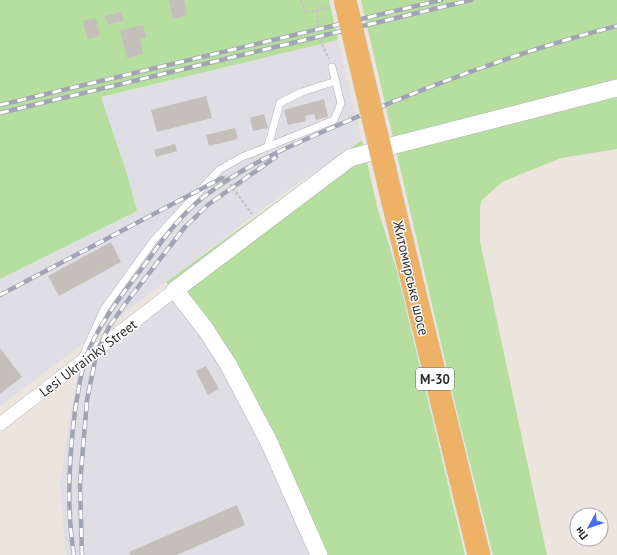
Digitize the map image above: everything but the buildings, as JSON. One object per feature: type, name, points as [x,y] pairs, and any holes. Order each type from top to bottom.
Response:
[{"type":"highway","name":"Житомирське шосе","points":[[338,3],[393,203],[479,555]]},
{"type":"street","points":[[319,555],[269,442],[228,364],[206,330],[174,290],[350,158],[617,88]]},
{"type":"street","name":"Lesi Ukrainky Street","points":[[0,424],[174,290]]},
{"type":"lane","points":[[78,365],[104,309],[154,240],[219,170],[242,157],[334,120],[342,103],[332,67]]},
{"type":"lane","points":[[268,146],[280,103],[302,92],[336,81]]},
{"type":"path","points":[[301,0],[306,13],[338,3]]},
{"type":"path","points":[[317,10],[319,38],[332,67]]},
{"type":"path","points":[[219,170],[260,226]]},
{"type":"shaded area","points":[[338,40],[362,140],[283,194],[0,406],[0,279],[137,211],[127,174],[101,98]]},
{"type":"shaded area","points":[[175,290],[206,330],[319,555],[66,555],[60,484],[78,365]]},
{"type":"green space","points":[[0,0],[329,0],[338,40],[101,97],[127,174],[137,211],[0,279]]},
{"type":"green space","points":[[361,0],[617,0],[617,149],[561,158],[502,182],[482,200],[480,206],[480,241],[547,555],[493,555],[457,412]]},
{"type":"green space","points":[[362,140],[377,206],[397,271],[465,555],[319,555],[269,442],[180,298],[166,282]]},
{"type":"railway","points":[[0,105],[441,0]]},
{"type":"railway","points":[[0,113],[471,0]]},
{"type":"railway","points":[[74,555],[69,501],[71,447],[80,379],[85,360],[96,334],[120,297],[166,236],[196,203],[240,172],[258,162],[352,119],[483,67],[549,45],[617,26]]},
{"type":"railway","points":[[82,555],[80,484],[87,400],[97,351],[109,327],[125,304],[185,227],[209,204],[276,157]]},
{"type":"railway","points":[[0,295],[222,178]]}]
